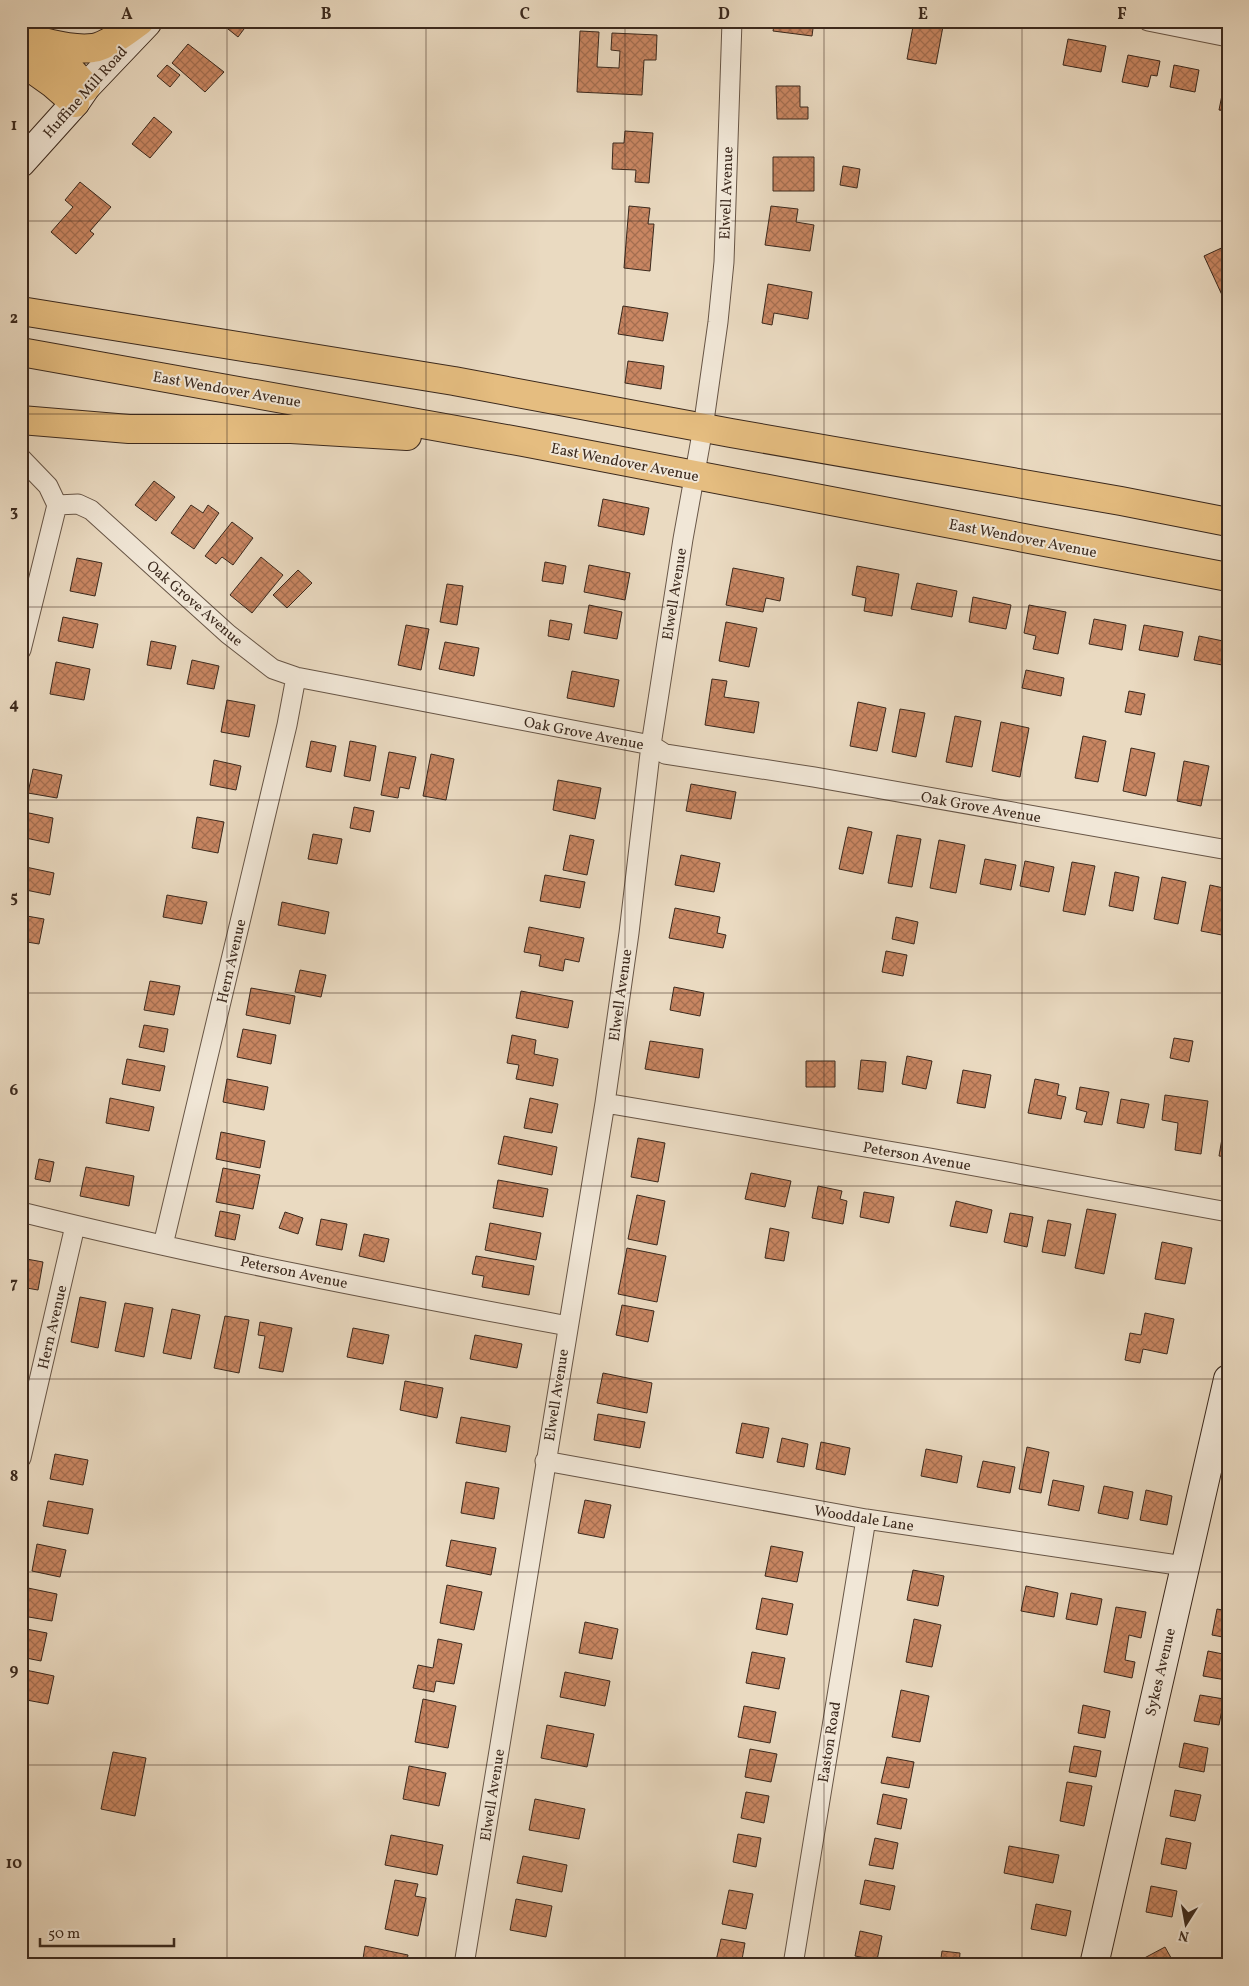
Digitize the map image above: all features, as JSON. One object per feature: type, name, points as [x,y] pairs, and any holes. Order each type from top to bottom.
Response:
[{"type":"highway","points":[[30,33],[67,47],[94,48],[122,34],[140,21]]},
{"type":"highway","points":[[30,33],[62,61],[81,95]]},
{"type":"highway","points":[[21,61],[52,83],[81,95]]},
{"type":"highway","points":[[21,311],[454,381],[703,428],[1121,501],[1228,522]]},
{"type":"highway","name":"East Wendover Avenue","points":[[21,352],[523,442],[1228,577]]},
{"type":"highway","points":[[21,420],[129,428],[291,429],[523,442]]},
{"type":"street","name":"Huffine Mill Road","points":[[21,163],[148,21]]},
{"type":"street","name":"Elwell Avenue","points":[[464,1965],[605,1103],[629,933],[651,745],[682,539],[703,428],[718,322],[724,262],[732,21]]},
{"type":"street","points":[[1148,21],[1228,37]]},
{"type":"street","points":[[21,458],[48,486],[57,505],[21,650]]},
{"type":"street","name":"Oak Grove Avenue","points":[[57,505],[78,504],[91,510],[228,634],[273,669],[296,677],[651,745],[665,754],[823,779],[1228,850]]},
{"type":"street","name":"Hern Avenue","points":[[163,1245],[288,725],[296,677]]},
{"type":"street","name":"Peterson Avenue","points":[[605,1103],[930,1158],[1228,1212]]},
{"type":"street","name":"Peterson Avenue","points":[[21,1212],[163,1245],[418,1298],[568,1326]]},
{"type":"street","name":"Hern Avenue","points":[[21,1458],[76,1226]]},
{"type":"street","name":"Sykes Avenue","points":[[1094,1965],[1228,1379]]},
{"type":"street","name":"Wooddale Lane","points":[[546,1461],[866,1519],[1184,1566]]},
{"type":"street","name":"Easton Road","points":[[792,1965],[866,1519]]},
{"type":"building","points":[[218,21],[250,21],[238,37]]},
{"type":"building","points":[[775,21],[814,21],[812,36],[773,31]]},
{"type":"building","points":[[914,21],[944,21],[936,64],[907,59]]},
{"type":"building","points":[[580,31],[599,32],[597,67],[619,68],[620,51],[611,50],[612,33],[657,35],[656,60],[644,60],[642,95],[577,92]]},
{"type":"building","points":[[1068,39],[1106,46],[1101,72],[1063,65]]},
{"type":"building","points":[[188,44],[224,72],[205,92],[172,63]]},
{"type":"building","points":[[1128,55],[1160,61],[1157,76],[1151,75],[1148,87],[1122,82]]},
{"type":"building","points":[[167,65],[180,75],[170,87],[157,76]]},
{"type":"building","points":[[1174,65],[1199,70],[1195,92],[1170,87]]},
{"type":"building","points":[[1225,80],[1228,80],[1228,111],[1219,110]]},
{"type":"building","points":[[776,86],[800,86],[800,107],[808,107],[808,119],[777,119]]},
{"type":"building","points":[[154,117],[172,132],[150,158],[132,144]]},
{"type":"building","points":[[625,131],[653,133],[649,183],[635,182],[636,170],[612,169],[613,143],[624,143]]},
{"type":"building","points":[[773,157],[814,157],[814,191],[773,191]]},
{"type":"building","points":[[843,166],[860,169],[857,188],[840,185]]},
{"type":"building","points":[[80,182],[111,207],[90,231],[94,234],[76,254],[51,232],[73,207],[65,200]]},
{"type":"building","points":[[629,206],[650,208],[648,224],[654,224],[650,271],[624,268]]},
{"type":"building","points":[[771,206],[798,209],[796,222],[814,225],[810,251],[765,245]]},
{"type":"building","points":[[1228,245],[1228,308],[1204,256]]},
{"type":"building","points":[[768,284],[812,292],[808,319],[774,313],[772,325],[762,323]]},
{"type":"building","points":[[623,306],[668,313],[663,341],[618,334]]},
{"type":"building","points":[[628,361],[664,366],[661,389],[625,383]]},
{"type":"building","points":[[154,481],[175,497],[156,521],[135,505]]},
{"type":"building","points":[[603,499],[649,508],[644,535],[598,526]]},
{"type":"building","points":[[191,505],[203,513],[208,505],[219,513],[194,549],[171,533]]},
{"type":"building","points":[[232,522],[253,538],[233,565],[222,557],[216,564],[205,556]]},
{"type":"building","points":[[261,557],[283,575],[252,613],[230,595]]},
{"type":"building","points":[[77,558],[102,563],[95,596],[70,591]]},
{"type":"building","points":[[545,562],[566,566],[563,584],[542,581]]},
{"type":"building","points":[[589,565],[630,573],[625,600],[584,592]]},
{"type":"building","points":[[857,566],[899,574],[892,616],[864,611],[866,598],[852,595]]},
{"type":"building","points":[[733,568],[784,578],[780,601],[766,598],[763,612],[726,605]]},
{"type":"building","points":[[298,570],[312,583],[287,608],[273,595]]},
{"type":"building","points":[[917,583],[957,591],[952,617],[911,609]]},
{"type":"building","points":[[447,584],[463,586],[457,625],[440,622]]},
{"type":"building","points":[[973,597],[1011,605],[1006,629],[969,622]]},
{"type":"building","points":[[589,605],[622,612],[617,639],[584,633]]},
{"type":"building","points":[[1029,605],[1066,612],[1058,654],[1033,649],[1036,636],[1024,633]]},
{"type":"building","points":[[63,617],[98,624],[93,648],[58,641]]},
{"type":"building","points":[[1094,619],[1126,625],[1122,650],[1089,644]]},
{"type":"building","points":[[550,620],[572,624],[569,640],[548,636]]},
{"type":"building","points":[[726,622],[757,628],[749,667],[719,661]]},
{"type":"building","points":[[406,625],[429,629],[421,670],[398,665]]},
{"type":"building","points":[[1144,625],[1183,632],[1178,657],[1139,650]]},
{"type":"building","points":[[1199,636],[1228,642],[1228,666],[1194,660]]},
{"type":"building","points":[[151,641],[176,646],[171,669],[147,665]]},
{"type":"building","points":[[445,642],[479,648],[474,676],[439,669]]},
{"type":"building","points":[[192,660],[219,666],[214,689],[187,684]]},
{"type":"building","points":[[56,662],[90,669],[84,700],[50,694]]},
{"type":"building","points":[[1026,670],[1064,678],[1061,696],[1022,688]]},
{"type":"building","points":[[572,671],[619,680],[614,707],[567,698]]},
{"type":"building","points":[[712,679],[727,681],[724,697],[759,702],[754,733],[705,725]]},
{"type":"building","points":[[1129,691],[1145,694],[1141,715],[1125,712]]},
{"type":"building","points":[[227,700],[255,705],[249,737],[221,732]]},
{"type":"building","points":[[858,702],[886,708],[877,751],[850,746]]},
{"type":"building","points":[[900,709],[925,713],[916,757],[892,752]]},
{"type":"building","points":[[955,716],[981,721],[972,767],[946,762]]},
{"type":"building","points":[[1001,722],[1029,728],[1020,777],[992,771]]},
{"type":"building","points":[[1083,736],[1106,741],[1098,782],[1075,778]]},
{"type":"building","points":[[311,741],[336,746],[331,772],[306,767]]},
{"type":"building","points":[[350,741],[376,746],[370,781],[344,776]]},
{"type":"building","points":[[1131,748],[1155,753],[1146,796],[1123,791]]},
{"type":"building","points":[[389,752],[416,757],[409,789],[400,787],[398,798],[381,795]]},
{"type":"building","points":[[431,754],[454,759],[446,800],[423,796]]},
{"type":"building","points":[[214,760],[241,766],[236,790],[210,785]]},
{"type":"building","points":[[1184,761],[1209,766],[1201,806],[1177,801]]},
{"type":"building","points":[[33,769],[62,775],[57,798],[28,793]]},
{"type":"building","points":[[558,780],[601,788],[595,819],[553,810]]},
{"type":"building","points":[[691,784],[736,792],[731,819],[686,811]]},
{"type":"building","points":[[354,807],[374,811],[370,832],[350,828]]},
{"type":"building","points":[[24,812],[53,818],[49,843],[21,837]]},
{"type":"building","points":[[197,817],[224,822],[218,853],[192,848]]},
{"type":"building","points":[[848,827],[872,832],[863,874],[839,869]]},
{"type":"building","points":[[313,834],[342,839],[337,864],[308,859]]},
{"type":"building","points":[[570,835],[594,840],[587,875],[563,870]]},
{"type":"building","points":[[897,835],[921,839],[912,887],[888,883]]},
{"type":"building","points":[[939,840],[965,845],[956,893],[930,888]]},
{"type":"building","points":[[681,855],[720,863],[714,892],[675,885]]},
{"type":"building","points":[[985,859],[1016,865],[1011,890],[980,884]]},
{"type":"building","points":[[1025,861],[1054,867],[1049,892],[1020,886]]},
{"type":"building","points":[[1072,862],[1095,866],[1085,915],[1063,911]]},
{"type":"building","points":[[21,866],[54,873],[50,895],[21,889]]},
{"type":"building","points":[[1115,872],[1139,877],[1133,911],[1109,906]]},
{"type":"building","points":[[545,875],[585,882],[580,908],[540,901]]},
{"type":"building","points":[[1162,877],[1186,882],[1178,924],[1154,919]]},
{"type":"building","points":[[1210,885],[1228,889],[1227,936],[1201,931]]},
{"type":"building","points":[[167,895],[207,902],[202,924],[163,917]]},
{"type":"building","points":[[282,902],[329,912],[325,934],[278,925]]},
{"type":"building","points":[[675,908],[720,917],[717,933],[726,935],[723,948],[669,938]]},
{"type":"building","points":[[21,915],[44,919],[39,944],[21,941]]},
{"type":"building","points":[[896,917],[918,922],[914,944],[892,939]]},
{"type":"building","points":[[529,927],[584,938],[579,962],[565,959],[563,971],[539,966],[541,955],[524,952]]},
{"type":"building","points":[[886,951],[907,955],[903,976],[882,972]]},
{"type":"building","points":[[300,970],[326,975],[321,997],[295,992]]},
{"type":"building","points":[[150,981],[180,986],[174,1015],[144,1010]]},
{"type":"building","points":[[674,987],[704,993],[700,1016],[670,1010]]},
{"type":"building","points":[[251,988],[295,996],[290,1024],[246,1015]]},
{"type":"building","points":[[521,991],[573,1001],[568,1028],[516,1018]]},
{"type":"building","points":[[144,1025],[168,1029],[164,1052],[139,1047]]},
{"type":"building","points":[[243,1029],[276,1035],[271,1064],[237,1057]]},
{"type":"building","points":[[512,1035],[536,1040],[534,1054],[558,1059],[553,1086],[516,1079],[519,1065],[507,1063]]},
{"type":"building","points":[[1174,1038],[1193,1041],[1189,1062],[1170,1058]]},
{"type":"building","points":[[650,1041],[703,1049],[699,1078],[645,1069]]},
{"type":"building","points":[[907,1056],[932,1061],[926,1089],[902,1084]]},
{"type":"building","points":[[127,1059],[165,1066],[160,1091],[122,1084]]},
{"type":"building","points":[[861,1060],[886,1062],[883,1092],[858,1089]]},
{"type":"building","points":[[806,1061],[835,1061],[835,1087],[806,1087]]},
{"type":"building","points":[[963,1070],[991,1075],[985,1108],[957,1103]]},
{"type":"building","points":[[227,1079],[268,1087],[264,1110],[223,1102]]},
{"type":"building","points":[[1035,1079],[1059,1084],[1057,1095],[1066,1097],[1061,1119],[1028,1113]]},
{"type":"building","points":[[1080,1087],[1109,1092],[1102,1125],[1084,1122],[1087,1112],[1076,1109]]},
{"type":"building","points":[[1165,1095],[1208,1101],[1201,1154],[1175,1150],[1178,1123],[1162,1120]]},
{"type":"building","points":[[110,1098],[154,1107],[149,1131],[106,1123]]},
{"type":"building","points":[[530,1098],[558,1104],[552,1133],[524,1128]]},
{"type":"building","points":[[1121,1099],[1149,1104],[1144,1128],[1117,1123]]},
{"type":"building","points":[[1226,1115],[1228,1115],[1228,1157],[1219,1156]]},
{"type":"building","points":[[221,1132],[265,1141],[260,1168],[216,1159]]},
{"type":"building","points":[[504,1136],[557,1147],[552,1175],[498,1164]]},
{"type":"building","points":[[638,1138],[665,1143],[658,1182],[631,1177]]},
{"type":"building","points":[[39,1159],[54,1162],[50,1182],[35,1179]]},
{"type":"building","points":[[86,1167],[134,1176],[129,1206],[80,1196]]},
{"type":"building","points":[[223,1168],[260,1175],[253,1209],[216,1202]]},
{"type":"building","points":[[751,1173],[791,1181],[785,1207],[745,1199]]},
{"type":"building","points":[[498,1180],[548,1189],[543,1217],[493,1208]]},
{"type":"building","points":[[818,1186],[842,1191],[840,1199],[847,1201],[843,1224],[812,1218]]},
{"type":"building","points":[[864,1192],[894,1197],[889,1223],[860,1217]]},
{"type":"building","points":[[637,1195],[665,1201],[657,1245],[628,1239]]},
{"type":"building","points":[[956,1201],[992,1210],[987,1233],[950,1226]]},
{"type":"building","points":[[1087,1209],[1116,1214],[1104,1274],[1075,1268]]},
{"type":"building","points":[[220,1211],[240,1215],[235,1240],[215,1236]]},
{"type":"building","points":[[285,1212],[303,1218],[298,1234],[279,1228]]},
{"type":"building","points":[[1010,1213],[1033,1217],[1027,1247],[1004,1242]]},
{"type":"building","points":[[321,1219],[347,1224],[342,1250],[316,1245]]},
{"type":"building","points":[[1048,1220],[1071,1224],[1065,1256],[1042,1252]]},
{"type":"building","points":[[490,1223],[541,1233],[536,1260],[485,1250]]},
{"type":"building","points":[[770,1228],[789,1232],[784,1261],[765,1258]]},
{"type":"building","points":[[364,1234],[389,1239],[384,1262],[359,1256]]},
{"type":"building","points":[[1162,1242],[1192,1248],[1185,1284],[1155,1279]]},
{"type":"building","points":[[627,1248],[666,1256],[657,1302],[618,1294]]},
{"type":"building","points":[[476,1256],[534,1266],[529,1295],[482,1287],[484,1276],[472,1274]]},
{"type":"building","points":[[21,1258],[43,1262],[38,1290],[21,1287]]},
{"type":"building","points":[[80,1297],[106,1302],[98,1348],[71,1342]]},
{"type":"building","points":[[125,1303],[153,1308],[144,1357],[115,1351]]},
{"type":"building","points":[[622,1305],[654,1311],[648,1342],[616,1335]]},
{"type":"building","points":[[172,1309],[200,1315],[191,1359],[163,1353]]},
{"type":"building","points":[[1145,1313],[1174,1319],[1167,1354],[1143,1349],[1140,1363],[1125,1360],[1130,1333],[1141,1335]]},
{"type":"building","points":[[225,1316],[249,1320],[239,1373],[214,1368]]},
{"type":"building","points":[[260,1322],[292,1328],[283,1372],[259,1368],[265,1336],[258,1335]]},
{"type":"building","points":[[353,1328],[389,1335],[383,1364],[347,1357]]},
{"type":"building","points":[[475,1335],[522,1344],[517,1368],[470,1359]]},
{"type":"building","points":[[603,1373],[652,1383],[647,1413],[597,1403]]},
{"type":"building","points":[[405,1381],[443,1388],[437,1418],[400,1410]]},
{"type":"building","points":[[598,1414],[645,1422],[640,1448],[594,1440]]},
{"type":"building","points":[[461,1417],[510,1426],[506,1452],[456,1443]]},
{"type":"building","points":[[742,1423],[769,1428],[763,1458],[736,1453]]},
{"type":"building","points":[[782,1438],[808,1444],[804,1467],[777,1462]]},
{"type":"building","points":[[821,1442],[850,1448],[845,1475],[816,1469]]},
{"type":"building","points":[[1027,1447],[1049,1452],[1041,1493],[1019,1489]]},
{"type":"building","points":[[926,1449],[962,1456],[957,1483],[921,1476]]},
{"type":"building","points":[[55,1454],[88,1460],[83,1485],[50,1479]]},
{"type":"building","points":[[983,1461],[1015,1467],[1010,1493],[977,1487]]},
{"type":"building","points":[[1053,1480],[1084,1486],[1079,1511],[1048,1505]]},
{"type":"building","points":[[466,1482],[499,1488],[494,1519],[461,1513]]},
{"type":"building","points":[[1104,1486],[1133,1492],[1128,1519],[1098,1513]]},
{"type":"building","points":[[1146,1490],[1172,1496],[1167,1525],[1140,1520]]},
{"type":"building","points":[[585,1500],[611,1505],[604,1538],[578,1533]]},
{"type":"building","points":[[48,1501],[93,1509],[88,1534],[43,1526]]},
{"type":"building","points":[[451,1540],[496,1548],[491,1575],[446,1566]]},
{"type":"building","points":[[37,1544],[66,1550],[60,1577],[32,1571]]},
{"type":"building","points":[[771,1546],[803,1552],[797,1582],[765,1576]]},
{"type":"building","points":[[913,1570],[944,1576],[938,1606],[907,1600]]},
{"type":"building","points":[[447,1585],[482,1592],[474,1630],[440,1623]]},
{"type":"building","points":[[1026,1586],[1058,1593],[1054,1617],[1021,1611]]},
{"type":"building","points":[[28,1588],[57,1594],[52,1621],[23,1616]]},
{"type":"building","points":[[1071,1593],[1102,1599],[1097,1625],[1066,1619]]},
{"type":"building","points":[[762,1598],[793,1604],[787,1635],[756,1629]]},
{"type":"building","points":[[1116,1607],[1146,1612],[1141,1638],[1129,1635],[1125,1660],[1135,1662],[1132,1678],[1104,1672]]},
{"type":"building","points":[[1217,1609],[1228,1611],[1228,1638],[1212,1635]]},
{"type":"building","points":[[914,1619],[941,1625],[932,1667],[906,1662]]},
{"type":"building","points":[[585,1622],[618,1629],[612,1659],[579,1653]]},
{"type":"building","points":[[21,1628],[47,1633],[41,1661],[21,1657]]},
{"type":"building","points":[[438,1639],[462,1644],[454,1684],[436,1681],[434,1692],[413,1688],[418,1665],[433,1668]]},
{"type":"building","points":[[1208,1651],[1228,1655],[1226,1680],[1203,1676]]},
{"type":"building","points":[[752,1652],[785,1658],[779,1689],[746,1683]]},
{"type":"building","points":[[21,1669],[54,1676],[48,1704],[21,1699]]},
{"type":"building","points":[[565,1672],[610,1681],[605,1706],[560,1697]]},
{"type":"building","points":[[901,1690],[929,1696],[920,1742],[892,1737]]},
{"type":"building","points":[[1200,1695],[1224,1699],[1219,1725],[1194,1721]]},
{"type":"building","points":[[423,1699],[456,1706],[448,1748],[415,1742]]},
{"type":"building","points":[[1083,1705],[1110,1711],[1105,1738],[1078,1733]]},
{"type":"building","points":[[744,1706],[776,1712],[770,1743],[738,1737]]},
{"type":"building","points":[[547,1725],[594,1734],[587,1767],[541,1758]]},
{"type":"building","points":[[1184,1743],[1208,1748],[1204,1772],[1179,1767]]},
{"type":"building","points":[[1074,1746],[1101,1751],[1096,1777],[1069,1772]]},
{"type":"building","points":[[750,1749],[777,1754],[771,1782],[745,1777]]},
{"type":"building","points":[[113,1752],[146,1758],[135,1816],[101,1809]]},
{"type":"building","points":[[887,1757],[914,1762],[909,1788],[881,1783]]},
{"type":"building","points":[[409,1766],[446,1773],[439,1806],[403,1799]]},
{"type":"building","points":[[1067,1782],[1092,1786],[1084,1826],[1060,1821]]},
{"type":"building","points":[[1175,1790],[1201,1795],[1195,1821],[1170,1816]]},
{"type":"building","points":[[746,1792],[769,1796],[764,1823],[741,1818]]},
{"type":"building","points":[[883,1794],[907,1799],[901,1829],[877,1824]]},
{"type":"building","points":[[535,1799],[585,1809],[579,1839],[529,1830]]},
{"type":"building","points":[[738,1834],[761,1838],[756,1867],[733,1862]]},
{"type":"building","points":[[391,1835],[443,1845],[437,1875],[385,1865]]},
{"type":"building","points":[[875,1838],[898,1843],[893,1869],[869,1865]]},
{"type":"building","points":[[1166,1838],[1191,1843],[1186,1869],[1161,1864]]},
{"type":"building","points":[[1009,1846],[1059,1855],[1053,1883],[1004,1873]]},
{"type":"building","points":[[523,1856],[567,1865],[562,1892],[517,1883]]},
{"type":"building","points":[[395,1880],[418,1884],[415,1896],[426,1898],[418,1936],[385,1929]]},
{"type":"building","points":[[865,1880],[895,1886],[890,1910],[860,1904]]},
{"type":"building","points":[[1151,1886],[1177,1891],[1172,1917],[1146,1912]]},
{"type":"building","points":[[729,1890],[753,1894],[746,1929],[722,1924]]},
{"type":"building","points":[[516,1899],[552,1906],[546,1937],[510,1930]]},
{"type":"building","points":[[1036,1904],[1071,1911],[1066,1936],[1031,1929]]},
{"type":"building","points":[[860,1931],[882,1936],[877,1960],[855,1956]]},
{"type":"building","points":[[721,1939],[745,1943],[741,1965],[715,1965]]},
{"type":"building","points":[[365,1946],[408,1955],[406,1965],[362,1965]]},
{"type":"building","points":[[1165,1947],[1175,1965],[1136,1965],[1135,1963]]},
{"type":"building","points":[[942,1951],[960,1953],[959,1965],[940,1965]]},
{"type":"building","points":[[1027,1960],[1052,1965],[1026,1965]]}]
